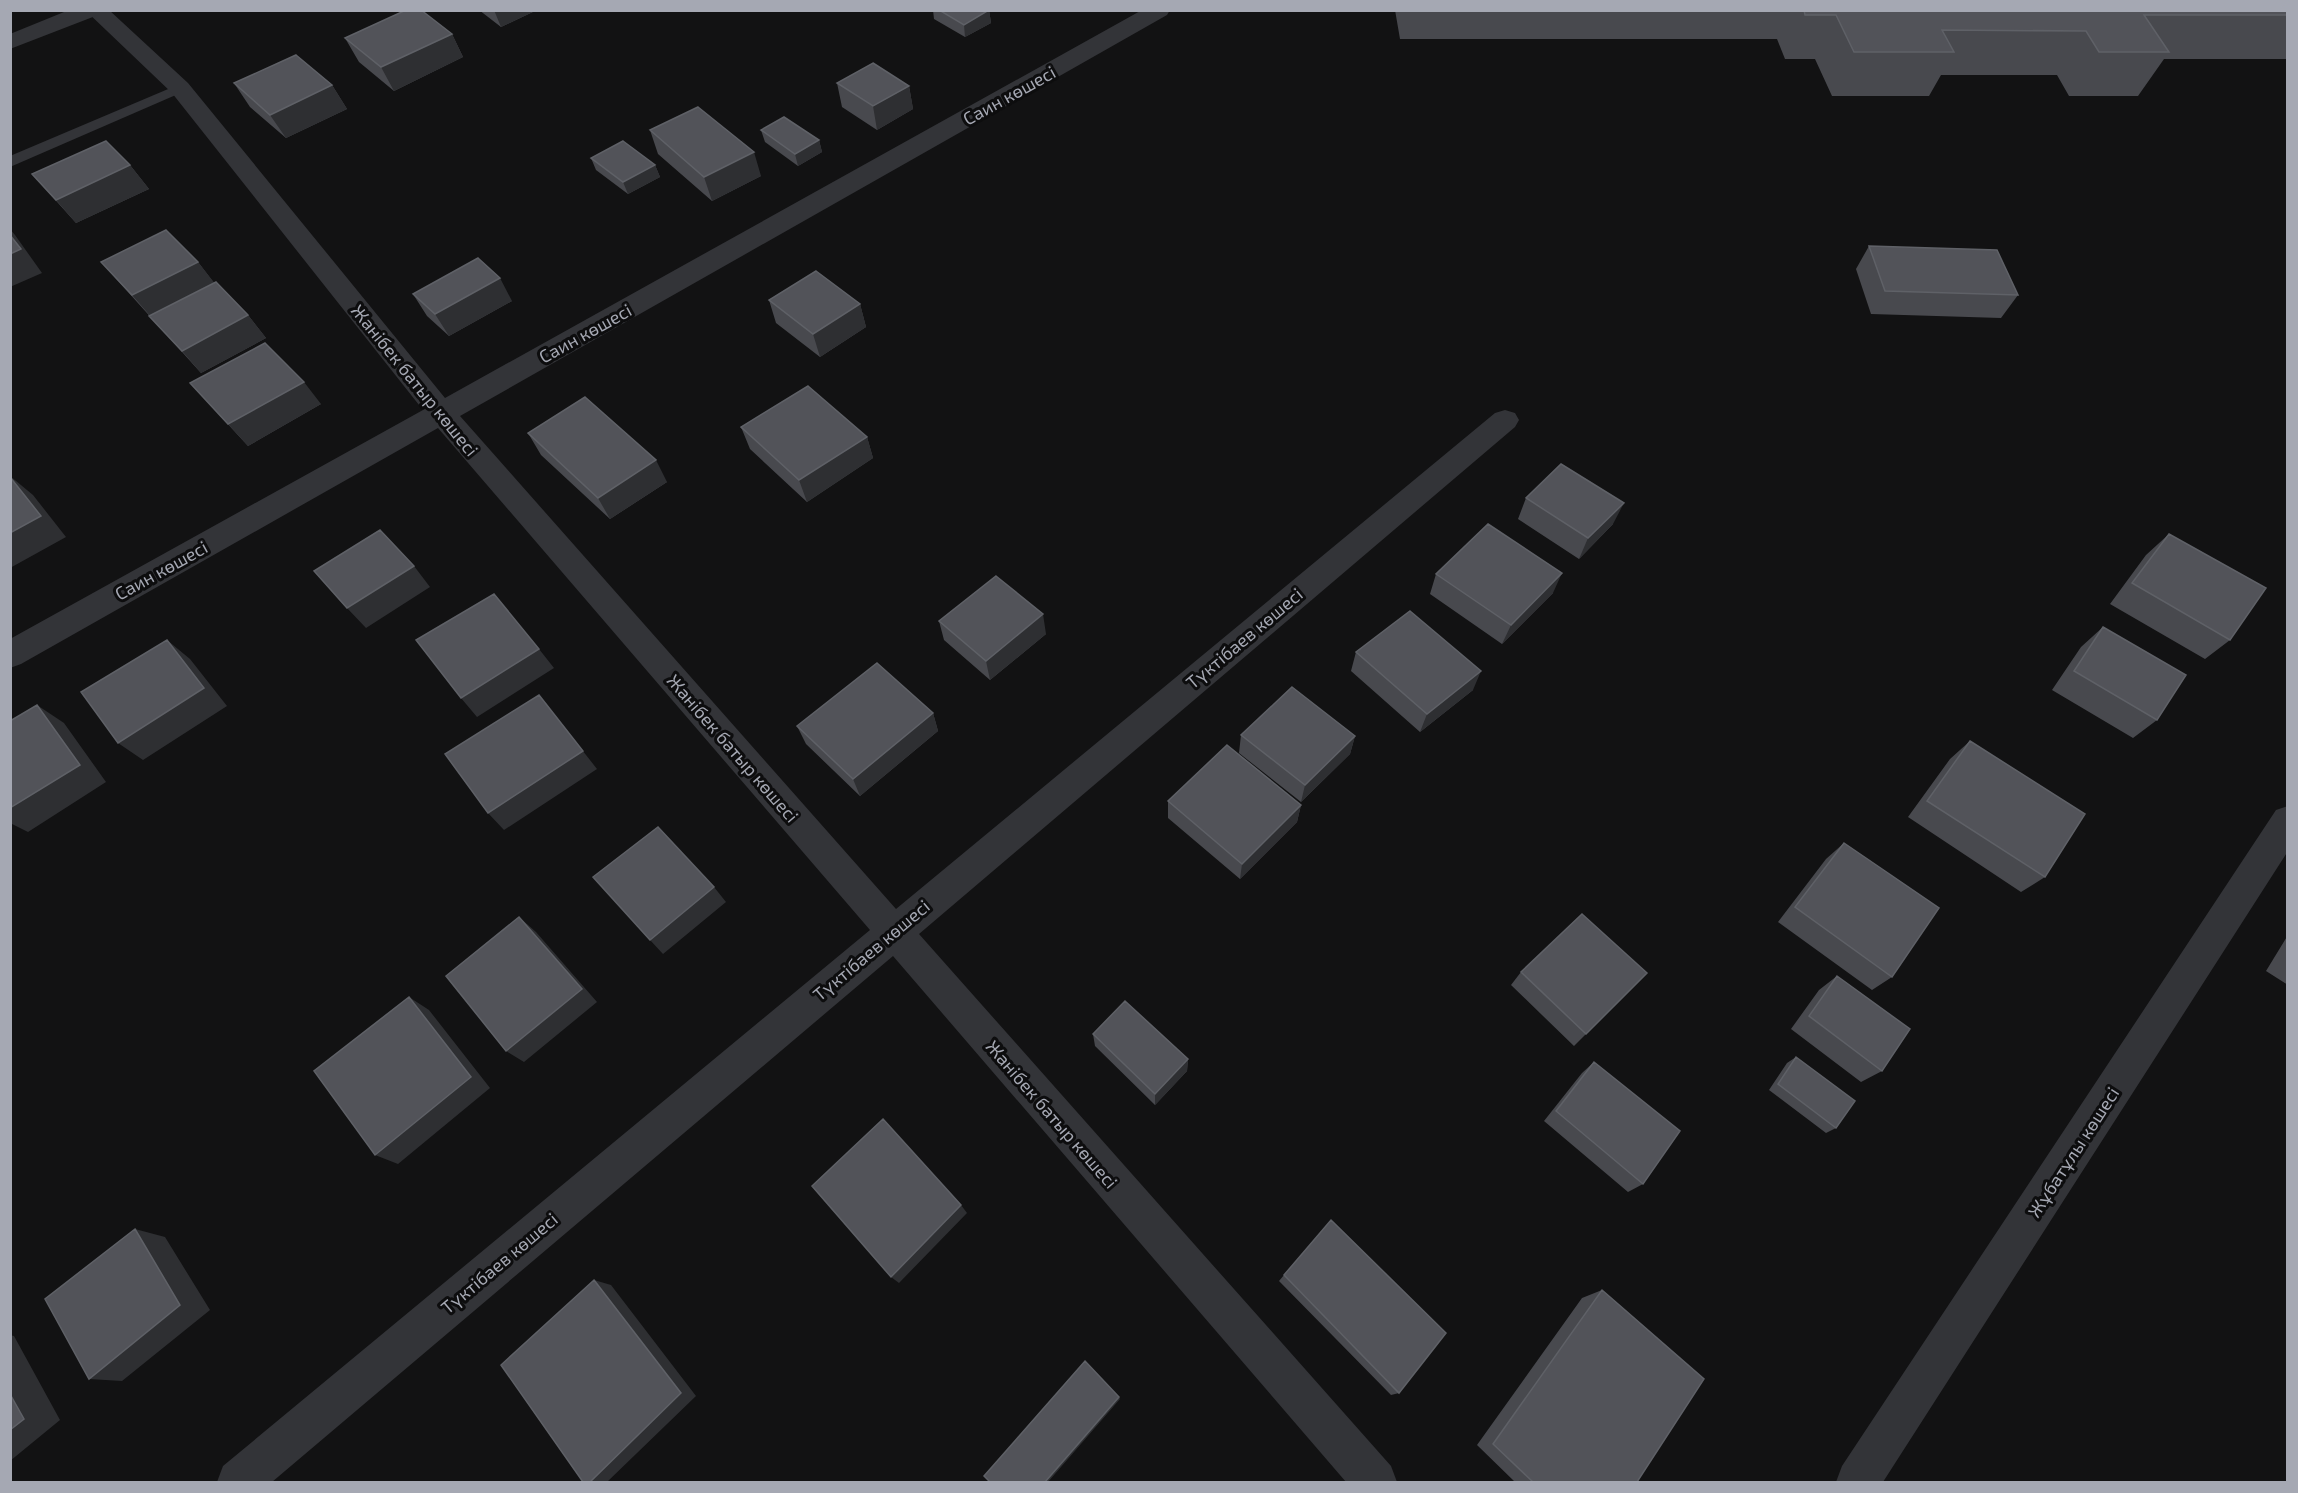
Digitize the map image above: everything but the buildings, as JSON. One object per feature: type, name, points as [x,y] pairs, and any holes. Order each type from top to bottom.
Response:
[{"type":"street","points":[[10,42],[90,10]]},
{"type":"street","name":"Жанібек батыр көшесі","points":[[96,10],[180,88],[441,413],[1375,1482]]},
{"type":"street","name":"Саин көшесі","points":[[10,655],[1159,10]]},
{"type":"street","name":"Түктібаев көшесі","points":[[239,1482],[1505,420]]},
{"type":"street","name":"Жұбатұлы көшесі","points":[[1858,1482],[2288,821]]},
{"type":"lane","points":[[10,162],[180,88]]}]
